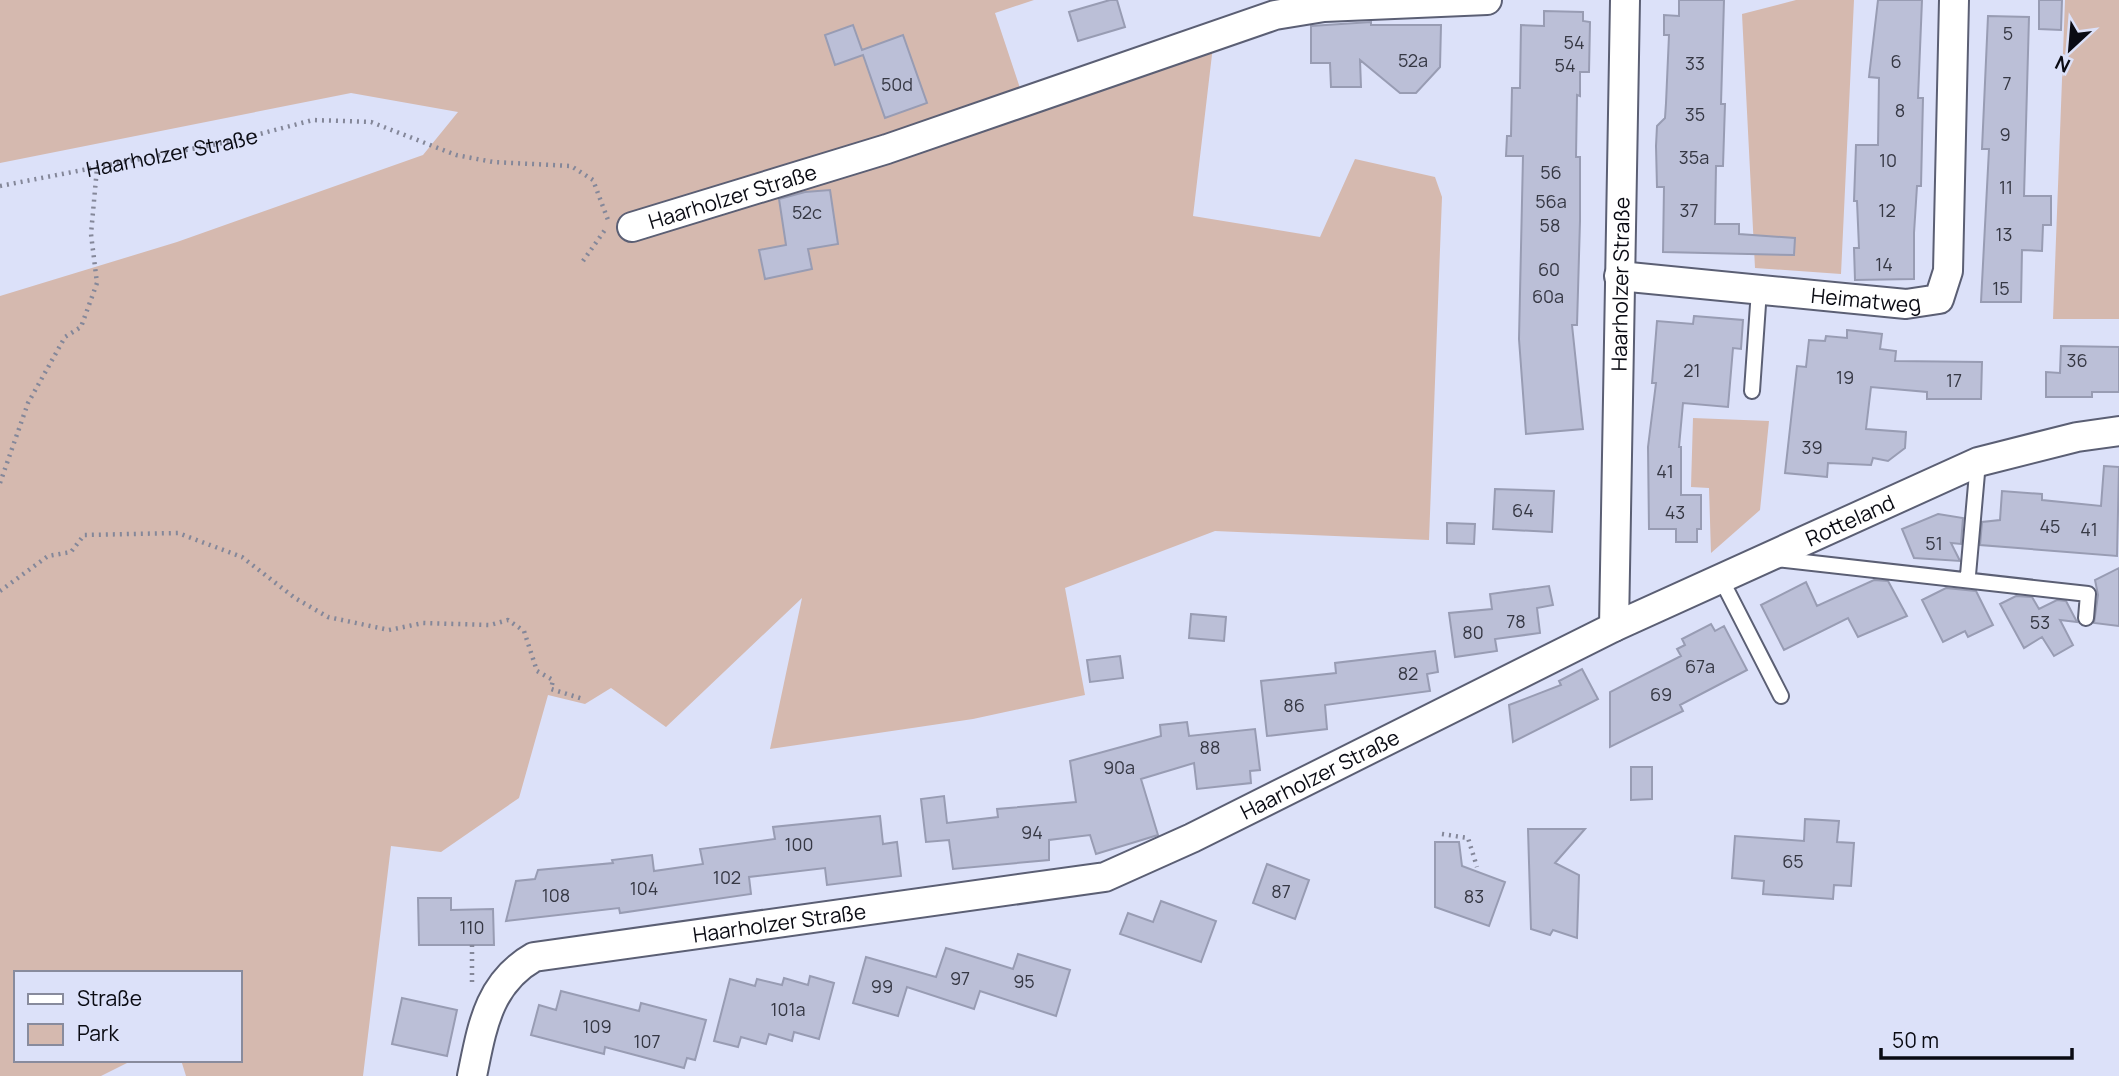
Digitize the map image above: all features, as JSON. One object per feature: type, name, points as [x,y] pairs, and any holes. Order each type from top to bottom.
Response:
[{"type":"street","name":"Haarholzer Straße","points":[[621,225],[913,140],[1275,15],[1324,7],[1487,0]]},
{"type":"street","name":"Haarholzer Straße","points":[[472,1076],[484,1021],[494,995],[508,975],[534,957],[1105,877],[1192,838],[1614,627],[1625,0]]},
{"type":"street","name":"Heimatweg","points":[[1619,276],[1906,304],[1938,299],[1948,271],[1954,0]]},
{"type":"street","name":"Rotteland","points":[[1614,627],[1978,462],[2077,437],[2119,431]]},
{"type":"lane","points":[[1752,391],[1759,290]]},
{"type":"lane","points":[[1968,575],[1978,462]]},
{"type":"lane","points":[[1762,558],[2088,594],[2086,618]]},
{"type":"lane","points":[[1720,577],[1781,696]]},
{"type":"path","name":"Haarholzer Straße","points":[[0,186],[233,141],[313,120],[371,122],[456,155],[493,162],[571,166],[593,180],[621,225]]},
{"type":"path","points":[[0,482],[28,403],[65,337],[81,327],[97,283],[91,234],[97,168]]},
{"type":"path","points":[[583,261],[621,225]]},
{"type":"path","points":[[0,591],[48,556],[71,552],[84,535],[178,533],[242,557],[295,598],[328,617],[389,630],[423,623],[490,625],[508,620],[524,631],[537,671],[553,680],[551,690],[583,699]]},
{"type":"path","points":[[1443,834],[1468,838],[1477,867]]},
{"type":"green space","points":[[0,0],[1034,0],[995,13],[1023,97],[1213,46],[1193,216],[1320,237],[1355,159],[1435,177],[1442,197],[1429,540],[1215,531],[1065,588],[1085,695],[973,719],[770,749],[802,598],[666,727],[611,688],[585,704],[548,695],[519,798],[441,852],[391,846],[363,1076],[186,1076],[182,1062],[242,1062],[242,971],[14,971],[14,1062],[129,1062],[101,1076],[0,1076],[0,296],[177,242],[423,155],[458,112],[351,93],[0,163]]},
{"type":"green space","points":[[1796,0],[1854,0],[1841,274],[1755,268],[1742,14]]},
{"type":"green space","points":[[2065,0],[2119,0],[2119,319],[2053,319]]},
{"type":"green space","points":[[1693,418],[1769,421],[1760,510],[1711,553],[1709,488],[1691,487]]},
{"type":"building","points":[[1117,0],[1125,27],[1078,41],[1069,12]]},
{"type":"building","points":[[1679,0],[1724,0],[1721,104],[1725,104],[1723,166],[1716,166],[1715,224],[1739,224],[1739,234],[1795,238],[1794,255],[1663,252],[1664,187],[1657,187],[1656,146],[1657,126],[1665,118],[1666,103],[1669,35],[1664,35],[1664,15],[1679,16]]},
{"type":"building","points":[[1878,0],[1922,0],[1918,98],[1923,98],[1921,186],[1917,186],[1914,279],[1855,280],[1854,248],[1859,248],[1857,201],[1854,201],[1856,145],[1878,145],[1879,78],[1869,77]]},
{"type":"building","points":[[2039,0],[2062,0],[2061,30],[2039,29]]},
{"type":"building","points":[[1544,11],[1583,12],[1583,21],[1590,22],[1589,72],[1580,72],[1580,96],[1577,95],[1576,157],[1580,157],[1580,221],[1577,325],[1572,325],[1583,429],[1526,434],[1519,339],[1523,156],[1506,156],[1507,136],[1511,136],[1512,88],[1520,88],[1521,25],[1544,26]]},
{"type":"building","points":[[1988,16],[2029,17],[2024,196],[2051,196],[2051,225],[2043,225],[2042,251],[2022,250],[2021,302],[1981,302],[1989,149],[1982,149]]},
{"type":"building","points":[[1371,22],[1371,25],[1441,25],[1440,67],[1416,93],[1400,93],[1360,60],[1361,87],[1331,87],[1330,63],[1311,63],[1311,26]]},
{"type":"building","points":[[853,25],[862,50],[903,35],[927,103],[885,118],[863,55],[835,65],[825,35]]},
{"type":"building","points":[[830,190],[838,244],[808,249],[812,269],[765,279],[759,250],[786,245],[779,199],[805,192]]},
{"type":"building","points":[[1694,316],[1743,320],[1741,349],[1733,348],[1728,407],[1683,403],[1679,447],[1681,495],[1701,495],[1701,529],[1697,529],[1697,542],[1676,542],[1676,529],[1649,529],[1648,447],[1656,383],[1652,383],[1657,321],[1693,324]]},
{"type":"building","points":[[1847,330],[1882,334],[1880,349],[1896,351],[1895,361],[1982,362],[1981,399],[1927,399],[1927,392],[1871,387],[1866,429],[1906,432],[1905,448],[1888,461],[1873,458],[1871,465],[1828,463],[1827,477],[1785,473],[1797,366],[1806,367],[1809,340],[1825,341],[1826,336],[1847,338]]},
{"type":"building","points":[[2061,346],[2119,347],[2119,392],[2092,392],[2092,397],[2046,397],[2046,372],[2060,373]]},
{"type":"building","points":[[2104,466],[2119,467],[2117,556],[1980,545],[1982,522],[2000,520],[2002,491],[2042,494],[2042,500],[2101,506]]},
{"type":"building","points":[[1495,489],[1554,491],[1552,532],[1493,529]]},
{"type":"building","points":[[1938,514],[1963,518],[1961,544],[1951,543],[1960,561],[1914,558],[1902,529]]},
{"type":"building","points":[[1447,523],[1475,524],[1474,544],[1447,543]]},
{"type":"building","points":[[2119,568],[2119,626],[2094,623],[2098,595],[2095,580]]},
{"type":"building","points":[[1874,580],[1888,581],[1907,616],[1858,637],[1848,618],[1784,650],[1761,605],[1806,582],[1817,606]]},
{"type":"building","points":[[1549,586],[1553,605],[1537,608],[1540,633],[1495,639],[1497,651],[1455,657],[1449,613],[1492,609],[1490,594]]},
{"type":"building","points":[[1946,588],[1976,591],[1993,625],[1968,637],[1965,631],[1943,642],[1922,600]]},
{"type":"building","points":[[2016,596],[2032,597],[2039,609],[2057,600],[2066,601],[2077,622],[2060,620],[2073,645],[2054,656],[2042,637],[2024,648],[2000,604]]},
{"type":"building","points":[[1191,614],[1226,617],[1224,641],[1189,638]]},
{"type":"building","points":[[1711,624],[1715,631],[1724,626],[1747,670],[1680,705],[1683,711],[1610,747],[1610,692],[1681,656],[1677,649],[1685,645],[1682,639]]},
{"type":"building","points":[[1435,651],[1438,672],[1427,674],[1430,691],[1325,705],[1327,729],[1267,736],[1261,681],[1336,673],[1335,663]]},
{"type":"building","points":[[1120,656],[1123,678],[1090,682],[1087,660]]},
{"type":"building","points":[[1582,669],[1598,699],[1513,742],[1509,705],[1561,685],[1559,681]]},
{"type":"building","points":[[1187,722],[1189,736],[1255,729],[1260,770],[1250,771],[1251,783],[1197,789],[1194,763],[1141,779],[1158,835],[1096,854],[1090,835],[1049,840],[1049,860],[953,869],[949,840],[926,842],[921,799],[944,796],[947,823],[998,817],[997,809],[1076,802],[1070,761],[1161,736],[1160,725]]},
{"type":"building","points":[[1631,767],[1652,767],[1652,799],[1631,800]]},
{"type":"building","points":[[880,816],[883,844],[897,842],[901,876],[827,885],[825,868],[749,877],[751,894],[620,913],[619,908],[506,921],[516,881],[535,879],[538,870],[613,863],[612,860],[652,855],[654,871],[703,864],[700,849],[775,839],[773,827]]},
{"type":"building","points":[[1805,819],[1839,821],[1837,842],[1854,843],[1851,886],[1834,885],[1833,899],[1763,894],[1764,881],[1732,878],[1735,836],[1804,841]]},
{"type":"building","points":[[1528,829],[1585,829],[1555,863],[1579,875],[1577,938],[1553,930],[1550,935],[1531,929]]},
{"type":"building","points":[[1435,842],[1459,842],[1462,866],[1505,882],[1489,926],[1435,907]]},
{"type":"building","points":[[1267,864],[1309,880],[1295,919],[1253,903]]},
{"type":"building","points":[[418,898],[451,898],[451,910],[493,909],[494,945],[419,945]]},
{"type":"building","points":[[1161,901],[1216,921],[1201,962],[1120,934],[1128,913],[1153,922]]},
{"type":"building","points":[[946,948],[1013,969],[1018,954],[1070,970],[1056,1016],[980,991],[974,1009],[907,987],[898,1016],[853,1003],[866,957],[936,977]]},
{"type":"building","points":[[810,976],[834,983],[819,1039],[794,1032],[792,1041],[769,1034],[766,1044],[741,1037],[738,1047],[714,1041],[730,979],[755,986],[757,979],[782,985],[784,978],[808,985]]},
{"type":"building","points":[[561,991],[639,1011],[641,1003],[706,1020],[695,1060],[687,1058],[684,1068],[605,1047],[604,1054],[531,1035],[539,1005],[556,1010]]},
{"type":"building","points":[[402,998],[457,1010],[447,1056],[392,1044]]}]
